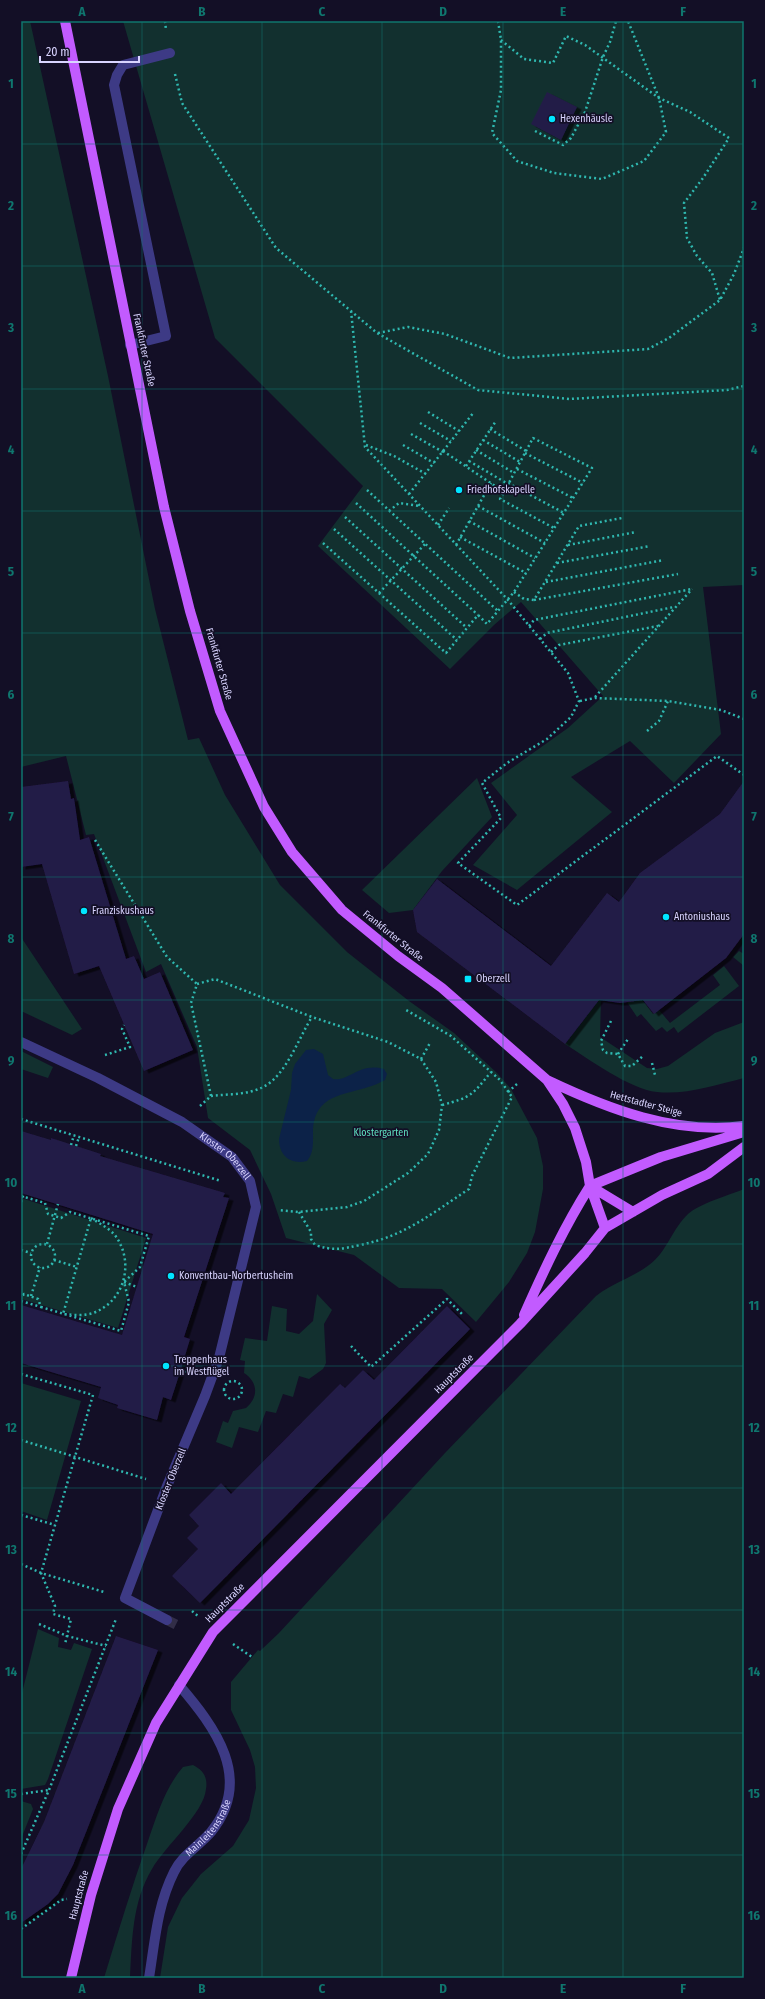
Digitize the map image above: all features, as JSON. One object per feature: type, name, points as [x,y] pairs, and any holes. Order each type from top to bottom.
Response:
[{"type":"main road","name":"Frankfurter Straße","points":[[65,21],[164,507],[190,611],[220,711],[264,807],[292,852],[342,910],[398,956],[442,988],[547,1080],[563,1104],[575,1128],[586,1162],[590,1186],[605,1228]]},
{"type":"main road","name":"Hettstadter Steige","points":[[547,1080],[609,1107],[652,1119],[703,1129],[744,1126]]},
{"type":"main road","points":[[590,1186],[661,1157],[744,1132]]},
{"type":"main road","points":[[605,1228],[662,1195],[708,1174],[744,1147]]},
{"type":"main road","points":[[590,1186],[633,1212]]},
{"type":"main road","name":"Hauptstraße","points":[[520,1324],[551,1254],[570,1217],[590,1186]]},
{"type":"main road","name":"Hauptstraße","points":[[71,1978],[91,1895],[118,1809],[156,1723],[213,1632],[520,1324],[585,1253],[605,1228]]},
{"type":"street","points":[[130,345],[166,336],[114,85],[117,75],[123,65],[170,53]]},
{"type":"street","name":"Kloster Oberzell","points":[[21,1042],[98,1078],[182,1122],[232,1157],[250,1181],[256,1207],[219,1358],[125,1598]]},
{"type":"street","points":[[125,1598],[167,1620]]},
{"type":"street","name":"Mainleitenstraße","points":[[149,1978],[160,1907],[174,1871],[189,1851],[210,1832],[225,1809],[231,1784],[229,1767],[223,1749],[198,1707],[179,1685]]},
{"type":"path","points":[[498,21],[501,40],[502,90],[492,133],[517,160],[554,173],[602,179],[644,161],[666,132],[659,98],[628,21]]},
{"type":"path","points":[[535,131],[563,145],[571,138],[585,112],[616,21]]},
{"type":"path","points":[[501,40],[524,59],[553,63],[566,36],[585,45],[659,98],[690,112],[729,138],[703,178],[684,203],[687,238],[697,256],[712,273],[720,300]]},
{"type":"path","points":[[170,53],[182,103],[276,248],[377,333],[478,390],[570,400],[727,390],[744,386]]},
{"type":"path","points":[[377,333],[408,327],[445,334],[510,358],[648,349],[669,338],[720,300],[734,274],[744,248]]},
{"type":"path","points":[[351,311],[366,447],[508,600],[568,673],[580,701]]},
{"type":"path","points":[[428,412],[459,431]]},
{"type":"path","points":[[409,494],[474,412]]},
{"type":"path","points":[[466,466],[496,421]]},
{"type":"path","points":[[420,423],[451,441]]},
{"type":"path","points":[[490,429],[526,452],[583,483]]},
{"type":"path","points":[[411,434],[466,466],[504,492]]},
{"type":"path","points":[[356,503],[487,624],[499,612],[514,592],[592,468],[534,438],[500,499],[554,528]]},
{"type":"path","points":[[483,440],[520,462]]},
{"type":"path","points":[[366,445],[394,456],[426,474]]},
{"type":"path","points":[[403,445],[434,463]]},
{"type":"path","points":[[476,450],[514,473]]},
{"type":"path","points":[[469,461],[508,484],[564,513]]},
{"type":"path","points":[[517,468],[573,498]]},
{"type":"path","points":[[456,545],[491,483]]},
{"type":"path","points":[[367,490],[499,612]]},
{"type":"path","points":[[389,511],[399,503],[420,506]]},
{"type":"path","points":[[478,506],[545,543]]},
{"type":"path","points":[[438,525],[449,508]]},
{"type":"path","points":[[345,517],[467,628]]},
{"type":"path","points":[[534,600],[579,526],[622,518]]},
{"type":"path","points":[[469,521],[535,558]]},
{"type":"path","points":[[334,530],[457,640]]},
{"type":"path","points":[[568,545],[636,532]]},
{"type":"path","points":[[460,537],[526,573]]},
{"type":"path","points":[[323,543],[446,653],[478,616]]},
{"type":"path","points":[[379,594],[425,544]]},
{"type":"path","points":[[557,563],[650,546]]},
{"type":"path","points":[[546,582],[664,560]]},
{"type":"path","points":[[514,592],[524,599],[534,600],[678,574]]},
{"type":"path","points":[[529,626],[534,620],[692,589],[595,698]]},
{"type":"path","points":[[540,639],[547,633],[676,607]]},
{"type":"path","points":[[551,652],[559,645],[659,626]]},
{"type":"path","points":[[744,720],[721,710],[668,701],[595,698],[580,701],[571,717],[547,739],[508,763],[482,783],[501,818],[458,863],[517,905],[717,756],[744,775]]},
{"type":"path","points":[[647,731],[659,721],[668,701]]},
{"type":"path","points":[[95,840],[167,957],[197,984]]},
{"type":"path","points":[[197,984],[215,979],[312,1017],[388,1042],[421,1059],[436,1082],[442,1105],[439,1130],[428,1154],[408,1173],[364,1201],[348,1207],[299,1212],[288,1211]]},
{"type":"path","points":[[197,984],[191,1004],[211,1096]]},
{"type":"path","points":[[299,1212],[312,1232],[312,1239],[315,1245],[336,1250],[380,1241],[409,1229],[468,1189],[472,1176],[512,1098],[492,1072],[450,1036],[406,1010]]},
{"type":"path","points":[[182,1122],[211,1096],[239,1094],[263,1087],[280,1073],[312,1017]]},
{"type":"path","points":[[612,1021],[600,1044],[603,1050],[607,1053],[618,1054]]},
{"type":"path","points":[[124,1025],[122,1029],[130,1047]]},
{"type":"path","points":[[618,1054],[628,1038]]},
{"type":"path","points":[[421,1059],[430,1043]]},
{"type":"path","points":[[618,1054],[625,1066],[632,1066],[644,1055]]},
{"type":"path","points":[[652,1063],[656,1075]]},
{"type":"path","points":[[442,1105],[465,1099],[472,1094],[492,1072]]},
{"type":"path","points":[[508,1092],[517,1084]]},
{"type":"path","points":[[21,1118],[252,1190]]},
{"type":"path","points":[[71,1145],[74,1135]]},
{"type":"path","points":[[76,1146],[79,1137]]},
{"type":"path","points":[[21,1202],[22,1196],[45,1203],[48,1214],[54,1216],[61,1218],[70,1212],[149,1236],[140,1267],[124,1282],[117,1295],[106,1306],[93,1313],[78,1315],[63,1314]]},
{"type":"path","points":[[46,1244],[58,1204]]},
{"type":"path","points":[[63,1314],[91,1218]]},
{"type":"path","points":[[21,1301],[121,1331],[130,1302],[124,1282],[126,1269],[125,1256],[120,1244],[113,1234],[91,1218]]},
{"type":"path","points":[[40,1244],[46,1244],[52,1248],[55,1254],[54,1260],[51,1265],[40,1267],[34,1264],[31,1259],[31,1253],[34,1247],[40,1244]]},
{"type":"path","points":[[21,1250],[31,1253]]},
{"type":"path","points":[[54,1260],[77,1267]]},
{"type":"path","points":[[31,1296],[40,1267]]},
{"type":"path","points":[[124,1282],[137,1287]]},
{"type":"path","points":[[21,1297],[24,1294],[38,1299],[41,1307]]},
{"type":"path","points":[[351,1346],[371,1367],[446,1299],[463,1315]]},
{"type":"path","points":[[21,1374],[93,1395],[41,1573],[55,1606],[53,1614],[71,1619],[65,1644]]},
{"type":"path","points":[[21,1440],[168,1486]]},
{"type":"path","points":[[21,1515],[55,1525]]},
{"type":"path","points":[[21,1564],[41,1573],[103,1592]]},
{"type":"path","points":[[21,1854],[49,1790],[125,1598]]},
{"type":"path","points":[[39,1624],[67,1636],[106,1646]]},
{"type":"path","points":[[21,1794],[49,1790]]},
{"type":"path","points":[[21,1929],[61,1900],[68,1899]]},
{"type":"green space","name":"Klostergarten","points":[[21,21],[30,21],[108,376],[155,609],[188,740],[199,738],[225,795],[280,885],[347,952],[409,1001],[454,1033],[497,1073],[511,1089],[537,1138],[543,1166],[543,1189],[535,1232],[527,1253],[509,1282],[476,1322],[442,1289],[399,1288],[354,1255],[286,1238],[271,1194],[250,1150],[208,1118],[197,1047],[161,964],[146,972],[94,834],[86,835],[66,756],[21,767]]},
{"type":"green space","points":[[123,21],[744,21],[744,585],[703,587],[721,734],[674,783],[630,741],[571,777],[612,812],[517,890],[473,865],[517,815],[491,783],[568,728],[603,696],[521,602],[494,625],[450,669],[318,546],[363,486],[215,338]]},
{"type":"green space","points":[[477,778],[492,817],[442,871],[413,910],[389,913],[362,890]]},
{"type":"green space","points":[[21,937],[82,1029],[72,1035],[21,1011]]},
{"type":"green space","points":[[739,951],[744,954],[744,966],[733,957]]},
{"type":"green space","points":[[724,966],[739,986],[678,1033],[674,1027],[667,1032],[662,1027],[656,1031],[641,1014],[637,1017],[627,1002],[640,997],[653,1014],[659,1010],[670,1023],[720,985],[713,975]]},
{"type":"green space","points":[[601,997],[600,1037],[647,1068],[657,1069],[668,1066],[715,1033],[744,1022],[744,1078],[701,1089],[668,1093],[646,1090],[622,1079],[565,1044]]},
{"type":"green space","points":[[21,1051],[53,1067],[48,1078],[21,1069]]},
{"type":"green space","points":[[744,1189],[744,1978],[160,1978],[168,1927],[182,1898],[201,1874],[233,1846],[249,1820],[256,1788],[255,1767],[250,1750],[231,1710],[231,1682],[258,1650],[260,1651],[279,1633],[445,1453],[596,1296],[609,1287],[643,1269],[655,1260],[682,1220],[693,1210]]},
{"type":"green space","points":[[21,1198],[146,1238],[118,1328],[21,1299]]},
{"type":"green space","points":[[317,1294],[332,1310],[324,1324],[326,1363],[323,1369],[309,1379],[299,1376],[293,1397],[283,1394],[276,1413],[266,1411],[258,1432],[239,1427],[232,1448],[216,1442],[223,1421],[228,1423],[233,1411],[246,1408],[250,1404],[255,1394],[252,1381],[244,1373],[245,1361],[240,1360],[245,1338],[267,1341],[272,1306],[287,1309],[286,1331],[299,1334],[313,1321]]},
{"type":"green space","points":[[21,1383],[81,1401],[47,1520],[21,1511]]},
{"type":"green space","points":[[38,1629],[59,1638],[58,1647],[71,1650],[74,1643],[92,1649],[45,1785],[21,1789],[21,1697]]},
{"type":"green space","points":[[193,1765],[200,1769],[205,1777],[206,1789],[204,1798],[191,1819],[158,1860],[145,1882],[140,1895],[134,1922],[130,1978],[104,1978],[136,1875],[162,1802],[171,1784],[183,1767]]},
{"type":"green space","points":[[21,1801],[31,1804],[33,1809],[21,1839]]},
{"type":"water","points":[[314,1049],[323,1054],[328,1075],[333,1079],[344,1078],[368,1068],[384,1069],[387,1074],[385,1080],[379,1083],[346,1093],[327,1101],[320,1108],[315,1118],[313,1147],[309,1158],[307,1161],[296,1162],[287,1158],[281,1150],[279,1139],[291,1090],[292,1073],[295,1064],[306,1050]]},
{"type":"building","name":"Hexenhäusle","points":[[547,92],[577,107],[561,140],[531,124]]},
{"type":"building","points":[[68,781],[71,799],[74,798],[80,840],[89,837],[126,959],[134,956],[144,979],[160,972],[193,1050],[144,1071],[99,966],[74,974],[42,864],[21,867],[21,787]]},
{"type":"building","name":"Antoniushaus","points":[[744,781],[744,934],[726,958],[654,1014],[643,1000],[620,1003],[599,1000],[565,1044],[417,932],[413,910],[437,879],[551,966],[607,893],[619,902],[640,873],[720,814]]},
{"type":"building","name":"Konventbau-Norbertusheim","points":[[21,1131],[51,1140],[51,1138],[101,1154],[100,1156],[225,1193],[223,1197],[229,1198],[184,1337],[190,1339],[171,1400],[163,1397],[157,1420],[117,1408],[118,1405],[98,1398],[101,1387],[21,1363],[21,1305],[122,1335],[153,1234],[21,1193]]},
{"type":"building","points":[[447,1306],[470,1329],[200,1603],[172,1576],[198,1549],[187,1538],[199,1526],[189,1515],[221,1483],[231,1494],[340,1384],[345,1388],[363,1370],[374,1380]]},
{"type":"building","points":[[116,1636],[158,1650],[73,1865],[58,1894],[48,1904],[21,1923],[21,1869],[44,1822]]},
{"type":"tunnel","points":[[167,1620],[179,1626]]},
{"type":"place","name":"Hexenhäusle","points":[[552,119]]},
{"type":"place","name":"Friedhofskapelle","points":[[459,490]]},
{"type":"place","name":"Franziskushaus","points":[[84,911]]},
{"type":"place","name":"Antoniushaus","points":[[666,917]]},
{"type":"place","name":"Oberzell","points":[[468,979]]},
{"type":"place","name":"Konventbau-Norbertusheim","points":[[171,1276]]},
{"type":"place","name":"Treppenhaus im Westflügel","points":[[166,1366]]}]
